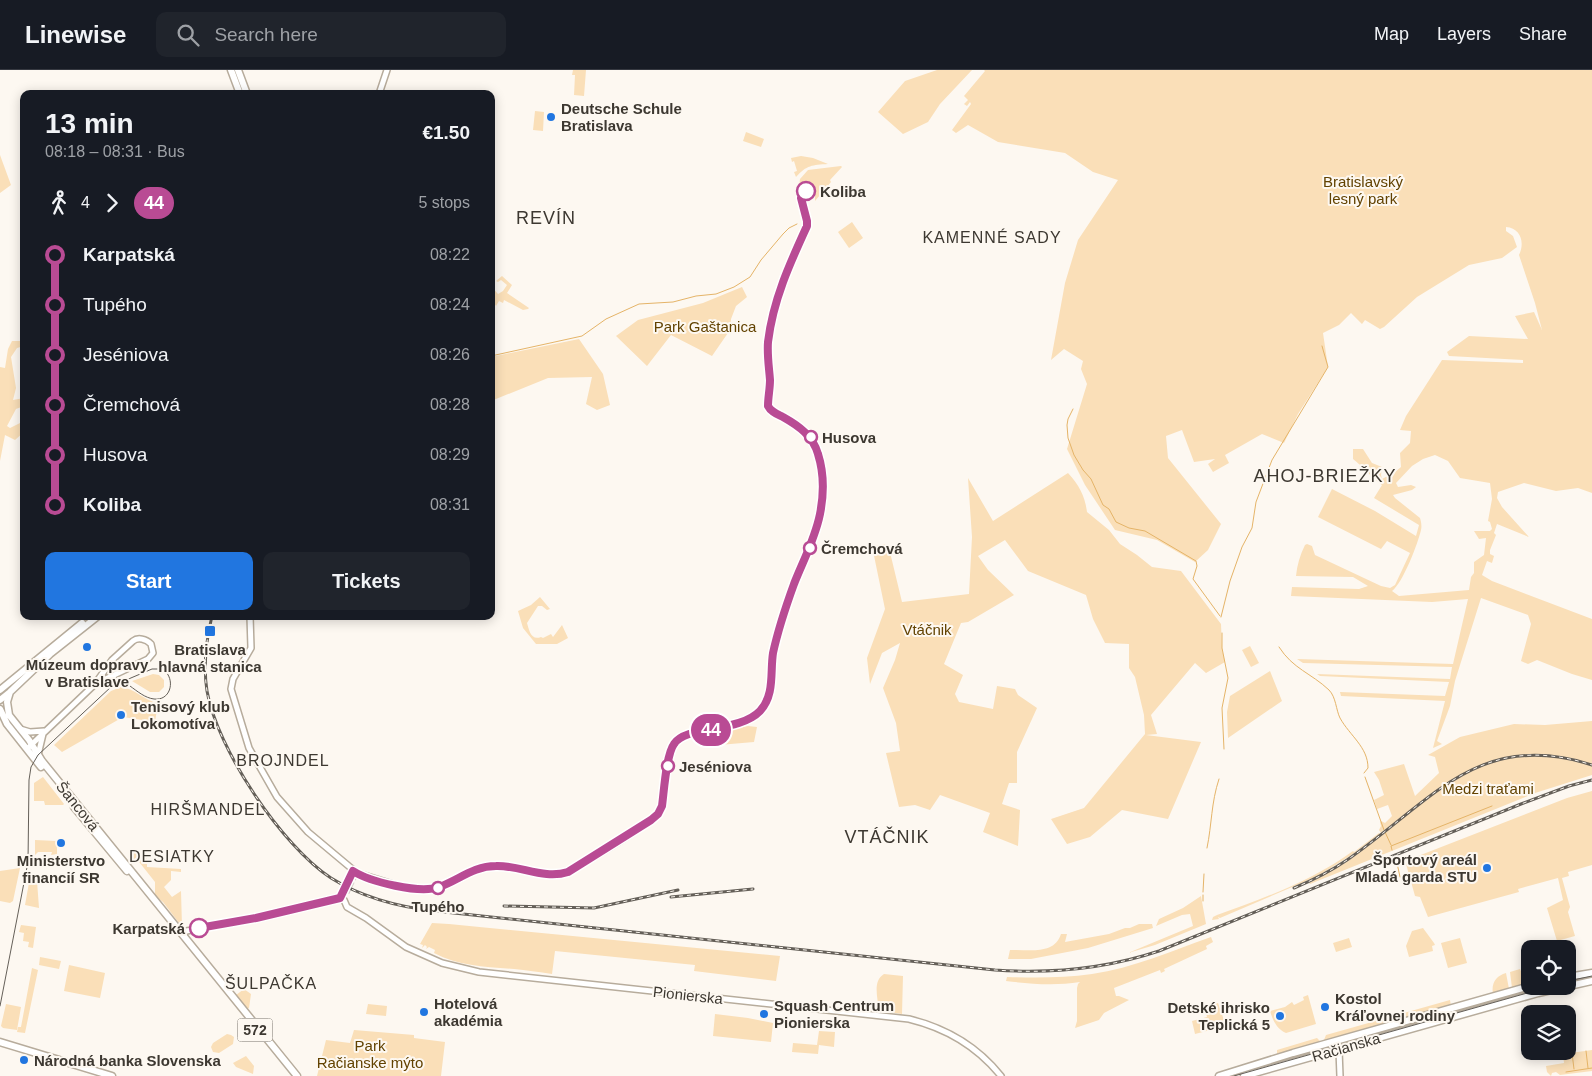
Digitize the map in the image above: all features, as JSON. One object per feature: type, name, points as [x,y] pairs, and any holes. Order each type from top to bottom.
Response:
[{"type":"main road","points":[[231,70],[238,90]]},
{"type":"main road","points":[[238,70],[246,90]]},
{"type":"main road","points":[[0,699],[2,688],[48,649],[87,620]]},
{"type":"main road","points":[[0,699],[50,654],[93,620]]},
{"type":"main road","points":[[9,715],[7,702],[10,692]]},
{"type":"main road","name":"Šancová","points":[[0,708],[9,715],[20,729],[29,746],[178,932],[188,941],[297,1076]]},
{"type":"main road","name":"Šancová","points":[[0,708],[7,724]]},
{"type":"main road","name":"Šancová","points":[[0,719],[38,754],[292,1076]]},
{"type":"main road","points":[[1576,976],[1592,973]]},
{"type":"main road","name":"Račianska","points":[[1244,1076],[1538,993],[1592,981]]},
{"type":"main road","name":"Račianska","points":[[1219,1076],[1293,1053],[1521,989]]},
{"type":"main road","points":[[0,1042],[112,1076]]},
{"type":"street","points":[[380,90],[387,70]]},
{"type":"street","points":[[250,620],[251,648],[231,687],[249,748],[282,803],[308,832],[354,875],[409,889],[423,890],[438,888],[472,870],[490,866],[513,867],[552,875],[568,872],[644,825],[658,814],[662,806],[673,744],[689,734],[744,722],[758,713],[767,702],[771,688],[774,650],[794,583],[810,548],[821,506],[823,487],[819,456],[811,437],[768,408],[770,380],[768,346],[772,316],[782,282],[807,226],[807,221]]},
{"type":"street","points":[[29,746],[95,684],[112,660],[134,640],[150,642],[153,650],[150,658],[95,684]]},
{"type":"street","points":[[20,729],[30,732],[44,731]]},
{"type":"street","points":[[38,754],[44,731]]},
{"type":"street","points":[[178,932],[256,918],[342,899],[345,892]]},
{"type":"street","name":"Pionierska","points":[[342,899],[347,907],[370,921],[397,942],[440,963],[471,971],[887,1016],[921,1022],[945,1031],[965,1042],[1001,1076]]},
{"type":"street","points":[[188,941],[188,935],[192,930]]},
{"type":"street","points":[[1339,1050],[1340,1076]]},
{"type":"green space","points":[[573,70],[586,70],[584,96],[574,95],[575,75],[572,75]]},
{"type":"green space","points":[[937,70],[972,70],[940,104],[928,122],[903,134],[878,112],[905,81]]},
{"type":"green space","name":"Bratislavský lesný park","points":[[1592,70],[1592,493],[1578,488],[1556,491],[1524,483],[1498,492],[1497,498],[1502,507],[1529,537],[1497,524],[1494,533],[1496,535],[1490,550],[1490,554],[1494,556],[1492,563],[1487,561],[1482,575],[1492,581],[1592,619],[1592,680],[1537,660],[1528,664],[1521,661],[1531,624],[1528,615],[1481,598],[1455,681],[1450,706],[1437,741],[1442,744],[1433,748],[1445,701],[1341,696],[1340,692],[1445,696],[1449,682],[1320,676],[1317,674],[1450,679],[1452,667],[1303,663],[1297,659],[1453,664],[1468,599],[1432,602],[1291,596],[1292,587],[1359,589],[1368,586],[1353,577],[1296,576],[1300,556],[1307,544],[1312,546],[1315,555],[1381,586],[1390,588],[1395,585],[1410,553],[1387,541],[1381,549],[1318,517],[1332,489],[1375,511],[1416,536],[1419,525],[1374,498],[1382,485],[1353,459],[1353,449],[1363,449],[1372,463],[1382,467],[1382,479],[1401,467],[1400,453],[1410,443],[1411,431],[1400,430],[1406,416],[1442,360],[1523,363],[1523,360],[1449,356],[1447,352],[1469,336],[1528,339],[1515,316],[1534,312],[1542,330],[1519,255],[1522,246],[1518,233],[1506,227],[1506,231],[1513,236],[1517,247],[1502,258],[1469,265],[1417,297],[1384,327],[1380,329],[1365,320],[1362,324],[1351,313],[1339,325],[1323,333],[1328,367],[1298,414],[1284,443],[1262,434],[1225,455],[1229,463],[1213,472],[1208,464],[1215,459],[1194,462],[1182,430],[1166,436],[1168,458],[1221,524],[1208,550],[1195,562],[1157,540],[1115,530],[1085,485],[1067,449],[1087,384],[1081,369],[1083,361],[1064,349],[1051,360],[1065,283],[1078,240],[1118,180],[1093,172],[1065,153],[998,142],[968,125],[956,133],[952,130],[971,104],[970,102],[967,106],[964,104],[968,100],[964,96],[985,71]],"holes":[[[1435,455],[1448,461],[1460,478],[1490,483],[1492,499],[1488,521],[1492,529],[1490,531],[1474,531],[1479,539],[1486,538],[1484,555],[1474,562],[1474,573],[1471,577],[1469,590],[1399,596],[1392,591],[1401,580],[1410,562],[1421,525],[1420,518],[1393,495],[1412,490],[1416,487],[1411,485],[1398,487],[1396,483],[1412,466],[1423,459]]]},
{"type":"green space","points":[[535,111],[544,112],[543,131],[533,130]]},
{"type":"green space","points":[[746,132],[764,139],[761,147],[743,141]]},
{"type":"green space","points":[[0,155],[11,185],[0,193]]},
{"type":"green space","points":[[801,156],[828,164],[810,166],[796,177],[794,172],[797,171],[791,158]]},
{"type":"green space","points":[[841,166],[830,180],[831,182],[815,201],[815,195],[811,191],[812,188],[799,187],[800,179],[808,170]]},
{"type":"green space","points":[[852,222],[863,238],[849,248],[838,232]]},
{"type":"green space","points":[[502,276],[512,285],[507,293],[529,308],[523,310],[504,300],[503,303],[499,301],[496,306],[495,291],[498,294],[507,285],[501,280],[496,281]]},
{"type":"green space","name":"Park Gaštanica","points":[[742,287],[747,297],[736,306],[731,319],[730,330],[712,356],[671,335],[647,366],[616,336],[638,320],[703,303]]},
{"type":"green space","points":[[579,339],[603,374],[610,405],[597,410],[586,404],[592,377],[548,378],[495,399],[495,356]]},
{"type":"green space","points":[[12,341],[20,341],[20,347],[17,348],[11,357],[16,388],[13,400],[20,399],[20,408],[16,409],[7,426],[10,428],[20,423],[20,436],[15,440],[5,435],[0,461],[0,367],[5,368],[8,349]]},
{"type":"green space","name":"Vtáčnik","points":[[1068,473],[1081,491],[1087,512],[1109,530],[1120,544],[1152,567],[1181,571],[1221,624],[1222,649],[1225,662],[1206,673],[1195,663],[1151,715],[1157,734],[1146,735],[1201,742],[1168,819],[1122,810],[1090,837],[1067,844],[1051,819],[1084,808],[1145,734],[1144,715],[1135,677],[1129,668],[1129,644],[1105,643],[1093,619],[1086,595],[1028,571],[1005,540],[978,556],[988,570],[1014,595],[968,622],[961,623],[944,664],[963,675],[955,694],[959,702],[993,709],[997,686],[1015,689],[1018,695],[1037,708],[1017,752],[1017,783],[1009,783],[1002,804],[1020,810],[1018,846],[983,832],[990,813],[940,795],[930,810],[915,805],[899,807],[886,753],[900,751],[896,723],[883,688],[900,643],[882,653],[870,684],[867,658],[885,609],[872,546],[888,544],[902,602],[969,594],[972,537],[968,478],[993,521]]},
{"type":"green space","points":[[540,597],[550,609],[547,610],[542,606],[538,606],[527,623],[529,629],[533,636],[538,638],[551,634],[553,637],[562,625],[568,638],[557,644],[536,644],[523,628],[518,611],[531,605]]},
{"type":"green space","points":[[1250,646],[1259,663],[1251,667],[1242,650]]},
{"type":"green space","points":[[1270,671],[1282,701],[1228,738],[1227,712],[1230,696]]},
{"type":"green space","points":[[153,674],[159,675],[164,680],[164,687],[159,692],[150,692],[132,681]]},
{"type":"green space","name":"Tenisový klub Lokomotíva","points":[[121,687],[158,703],[155,722],[123,717],[62,752],[54,745],[111,691]]},
{"type":"green space","name":"Medzi traťami","points":[[1592,721],[1592,775],[1535,793],[1309,883],[1348,861],[1386,831],[1385,829],[1381,833],[1379,830],[1380,822],[1385,823],[1392,816],[1388,805],[1377,809],[1374,800],[1384,795],[1374,772],[1404,764],[1415,796],[1439,773],[1435,757],[1428,755],[1460,737],[1514,724],[1545,725]]},
{"type":"green space","points":[[748,726],[757,727],[754,742],[719,745],[716,733]]},
{"type":"green space","points":[[43,777],[63,805],[45,805],[44,801],[34,801],[34,783]]},
{"type":"green space","name":"Športový areál Mladá garda STU","points":[[1592,791],[1592,865],[1568,872],[1569,876],[1562,878],[1570,907],[1568,912],[1575,936],[1557,940],[1547,908],[1563,900],[1558,878],[1518,889],[1519,892],[1428,917],[1420,897],[1415,896],[1406,864],[1413,858],[1567,798]]},
{"type":"green space","points":[[1379,833],[1353,854],[1318,876],[1220,918],[1218,917],[1219,919],[1212,920],[1217,915],[1304,880],[1354,852]]},
{"type":"green space","points":[[35,840],[57,841],[57,854],[51,855],[52,852],[38,852],[35,855]]},
{"type":"green space","points":[[136,852],[147,854],[147,867],[181,869],[181,872],[171,871],[171,880],[164,887],[172,897],[181,891],[182,927],[163,902],[155,896],[155,882],[136,858],[132,859],[131,855]]},
{"type":"green space","points":[[20,868],[13,901],[10,903],[0,901],[0,871]]},
{"type":"green space","points":[[30,877],[62,877],[63,884],[37,881],[39,908],[25,905]]},
{"type":"green space","points":[[1201,896],[1206,924],[1155,945],[1128,953],[1193,926],[1190,914],[1182,915],[1156,926],[1159,919],[1183,908]]},
{"type":"green space","points":[[432,923],[780,956],[776,981],[694,971],[695,965],[555,951],[552,974],[473,965],[443,957],[434,953],[435,950],[429,947],[426,949],[425,945],[422,948],[423,945],[420,944]]},
{"type":"green space","points":[[1139,924],[1152,924],[1153,928],[1088,948],[1031,959],[1008,959],[1010,950],[1039,950],[1046,948],[1052,946],[1061,934],[1067,934],[1065,942],[1109,934]]},
{"type":"green space","points":[[21,925],[36,927],[33,948],[28,947],[29,942],[23,941],[24,933],[19,932]]},
{"type":"green space","points":[[1423,928],[1435,945],[1432,946],[1433,951],[1409,957],[1406,946],[1412,931]]},
{"type":"green space","points":[[1211,937],[1213,942],[1206,946],[1207,949],[1164,969],[1165,971],[1161,973],[1160,970],[1114,988],[1116,996],[1129,1000],[1104,1013],[1099,1020],[1075,1028],[1077,1021],[1077,988],[1080,982],[1043,984],[1006,981],[1007,977],[1060,977],[1122,968]]},
{"type":"green space","points":[[1349,938],[1352,947],[1336,952],[1333,943]]},
{"type":"green space","points":[[1460,938],[1467,963],[1448,968],[1441,943]]},
{"type":"green space","points":[[40,957],[61,961],[59,969],[39,965]]},
{"type":"green space","points":[[69,965],[105,973],[100,998],[64,991]]},
{"type":"green space","points":[[32,968],[38,970],[25,1033],[17,1032],[18,1027],[21,1027]]},
{"type":"green space","points":[[1520,969],[1521,986],[1512,988],[1510,972]]},
{"type":"green space","points":[[1506,973],[1509,989],[1493,994],[1495,980]]},
{"type":"green space","points":[[884,974],[903,976],[902,1014],[879,1011],[877,986],[880,977]]},
{"type":"green space","points":[[244,989],[251,994],[249,1008],[247,1009],[236,995]]},
{"type":"green space","points":[[1308,995],[1316,1024],[1286,1033],[1280,1029],[1270,1011],[1285,1007],[1292,1002],[1294,1005],[1304,1000],[1303,997]]},
{"type":"green space","points":[[1450,1000],[1451,1006],[1325,1042],[1324,1040],[1326,1035]]},
{"type":"green space","points":[[1218,1003],[1226,1026],[1195,1034],[1192,1021],[1207,1017],[1204,1006]]},
{"type":"green space","points":[[6,1004],[21,1007],[17,1030],[1,1026]]},
{"type":"green space","points":[[368,1004],[387,1006],[386,1016],[366,1014]]},
{"type":"green space","points":[[715,1014],[773,1023],[771,1042],[713,1036]]},
{"type":"green space","name":"Park Račianske mýto","points":[[354,1030],[414,1035],[414,1038],[445,1042],[441,1076],[317,1076],[326,1040],[350,1043]]},
{"type":"green space","points":[[819,1031],[835,1032],[834,1047],[819,1045],[818,1054],[792,1052],[793,1043],[817,1045]]},
{"type":"green space","points":[[227,1034],[234,1037],[233,1044],[219,1053],[213,1052],[211,1047],[213,1043]]},
{"type":"green space","points":[[1317,1038],[1322,1043],[1261,1061],[1257,1060],[1277,1054],[1277,1050]]},
{"type":"green space","points":[[1592,1050],[1592,1071],[1560,1075],[1556,1072],[1552,1073],[1551,1076],[1547,1072],[1546,1066],[1564,1063],[1564,1060],[1576,1060],[1576,1052]]},
{"type":"green space","points":[[246,1056],[254,1066],[253,1074],[236,1067],[233,1063]]},
{"type":"waterway","points":[[495,355],[582,336],[606,319],[639,304],[673,302],[696,296],[716,294],[734,287],[750,277],[761,260],[783,234],[797,224]]},
{"type":"waterway","points":[[1221,617],[1230,581],[1242,547],[1252,528],[1256,502],[1272,460],[1328,367],[1322,346]]},
{"type":"waterway","points":[[1073,409],[1068,419],[1068,438],[1074,455],[1091,479],[1103,505],[1109,509],[1116,522],[1129,528],[1145,531],[1196,561],[1197,566],[1193,579],[1220,616]]},
{"type":"waterway","points":[[1222,633],[1222,648],[1228,678],[1222,708],[1224,749]]},
{"type":"waterway","points":[[1279,647],[1290,661],[1329,690],[1335,700],[1340,718],[1365,754],[1368,768],[1364,773]]},
{"type":"waterway","points":[[1365,777],[1384,830]]},
{"type":"waterway","points":[[1207,848],[1214,797],[1219,779]]},
{"type":"waterway","points":[[1392,850],[1391,846],[1492,806]]},
{"type":"waterway","points":[[1385,832],[1391,845]]},
{"type":"waterway","points":[[1397,863],[1400,877]]},
{"type":"waterway","points":[[1203,892],[1204,874]]},
{"type":"waterway","points":[[1203,895],[1203,901]]},
{"type":"waterway","points":[[1586,1051],[1588,1068]]},
{"type":"waterway","points":[[1573,1060],[1574,1069]]},
{"type":"waterway","points":[[1566,1072],[1592,1068]]},
{"type":"tunnel","points":[[344,891],[351,876]]},
{"type":"tunnel","points":[[347,893],[354,878]]},
{"type":"tram line","points":[[0,1006],[28,862],[29,780],[31,767],[38,755],[112,686],[152,669],[160,669],[166,672],[170,681],[167,694],[159,699],[147,697],[130,686]]},
{"type":"tram line","points":[[1576,979],[1592,976]]},
{"type":"tram line","points":[[1234,1076],[1521,995]]},
{"type":"railway","points":[[211,620],[205,672],[207,691],[213,714],[238,767],[254,794],[273,820],[312,863],[343,885],[382,900],[408,907],[435,911],[995,970],[1037,971],[1078,969],[1119,962],[1159,951],[1521,804],[1569,786],[1592,780]]},
{"type":"railway","points":[[1294,888],[1341,864],[1431,795],[1458,777],[1486,764],[1517,756],[1552,756],[1592,765]]},
{"type":"railway","points":[[671,897],[753,889]]},
{"type":"railway","points":[[504,906],[594,908],[678,890]]},
{"type":"bus line","name":"44","points":[[199,928],[256,918],[320,901],[340,898],[353,871],[409,889],[423,890],[438,888],[472,870],[490,866],[513,867],[552,875],[568,872],[651,820],[660,812],[671,750],[677,740],[689,734],[739,724],[762,709],[767,702],[771,688],[774,650],[794,583],[808,554],[820,516],[823,487],[819,456],[811,437],[788,420],[770,410],[768,406],[770,391],[768,357],[770,326],[775,304],[788,266],[807,226],[801,198],[806,191]]},
{"type":"place","name":"Deutsche Schule Bratislava","points":[[551,117]]},
{"type":"place","name":"Koliba","points":[[806,191]]},
{"type":"place","name":"Husova","points":[[811,437]]},
{"type":"place","name":"Čremchová","points":[[810,548]]},
{"type":"place","name":"Bratislava hlavná stanica","points":[[210,631]]},
{"type":"place","name":"Múzeum dopravy v Bratislave","points":[[87,647]]},
{"type":"place","name":"Tenisový klub Lokomotíva","points":[[121,715]]},
{"type":"place","name":"Jeséniova","points":[[668,766]]},
{"type":"place","name":"Ministerstvo financií SR","points":[[61,843]]},
{"type":"place","name":"Športový areál Mladá garda STU","points":[[1487,868]]},
{"type":"place","name":"Tupého","points":[[438,888]]},
{"type":"place","name":"Karpatská","points":[[199,928]]},
{"type":"place","name":"Kostol Kráľovnej rodiny","points":[[1325,1007]]},
{"type":"place","name":"Hotelová akadémia","points":[[424,1012]]},
{"type":"place","name":"Squash Centrum Pionierska","points":[[764,1014]]},
{"type":"place","name":"Detské ihrisko Teplická 5","points":[[1280,1016]]},
{"type":"place","name":"Národná banka Slovenska","points":[[24,1060]]},
{"type":"district","name":"REVÍN","points":[[546,218]]},
{"type":"district","name":"KAMENNÉ SADY","points":[[992,237]]},
{"type":"district","name":"AHOJ-BRIEŽKY","points":[[1325,476]]},
{"type":"district","name":"BROJNDEL","points":[[283,760]]},
{"type":"district","name":"HIRŠMANDEL","points":[[208,809]]},
{"type":"district","name":"VTÁČNIK","points":[[887,837]]},
{"type":"district","name":"DESIATKY","points":[[172,856]]},
{"type":"district","name":"ŠULPAČKA","points":[[271,983]]}]
